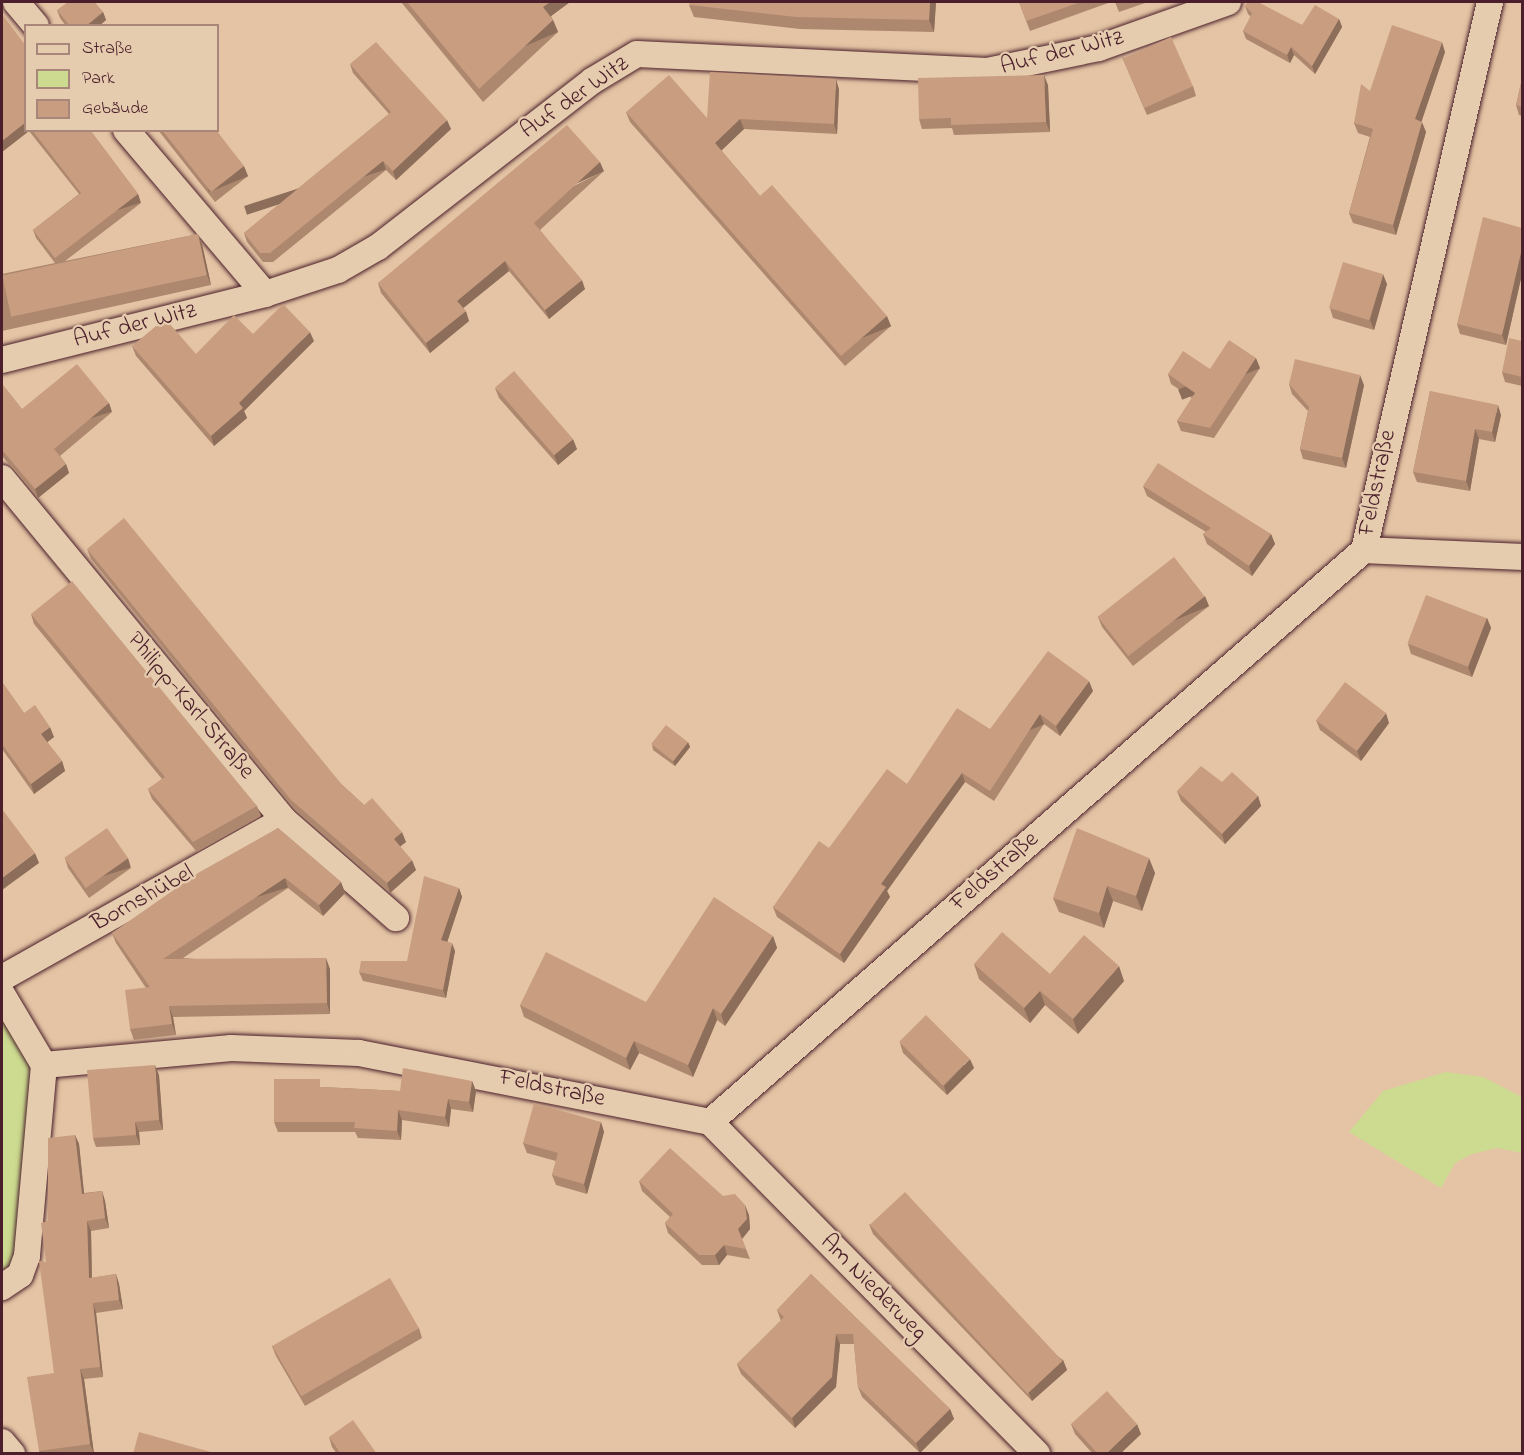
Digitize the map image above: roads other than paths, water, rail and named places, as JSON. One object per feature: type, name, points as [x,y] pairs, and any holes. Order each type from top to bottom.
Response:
[{"type":"street","points":[[16,2],[34,24]]},
{"type":"street","name":"Auf der Witz","points":[[2,360],[265,294],[338,270],[378,247],[592,81],[637,54],[987,71],[1099,48],[1228,2]]},
{"type":"street","name":"Feldstraße","points":[[44,1065],[231,1048],[359,1053],[710,1122],[1364,550],[1490,2]]},
{"type":"street","points":[[128,132],[265,294]]},
{"type":"street","name":"Philipp-Karl-Straße","points":[[2,478],[284,820],[396,918]]},
{"type":"street","points":[[1364,550],[1522,557]]},
{"type":"street","name":"Bornshübel","points":[[2,978],[284,820]]},
{"type":"street","points":[[2,994],[44,1065],[27,1256],[21,1275],[2,1287]]},
{"type":"street","name":"Am Niederweg","points":[[710,1122],[1037,1454]]},
{"type":"street","points":[[2,1442],[12,1454]]}]
